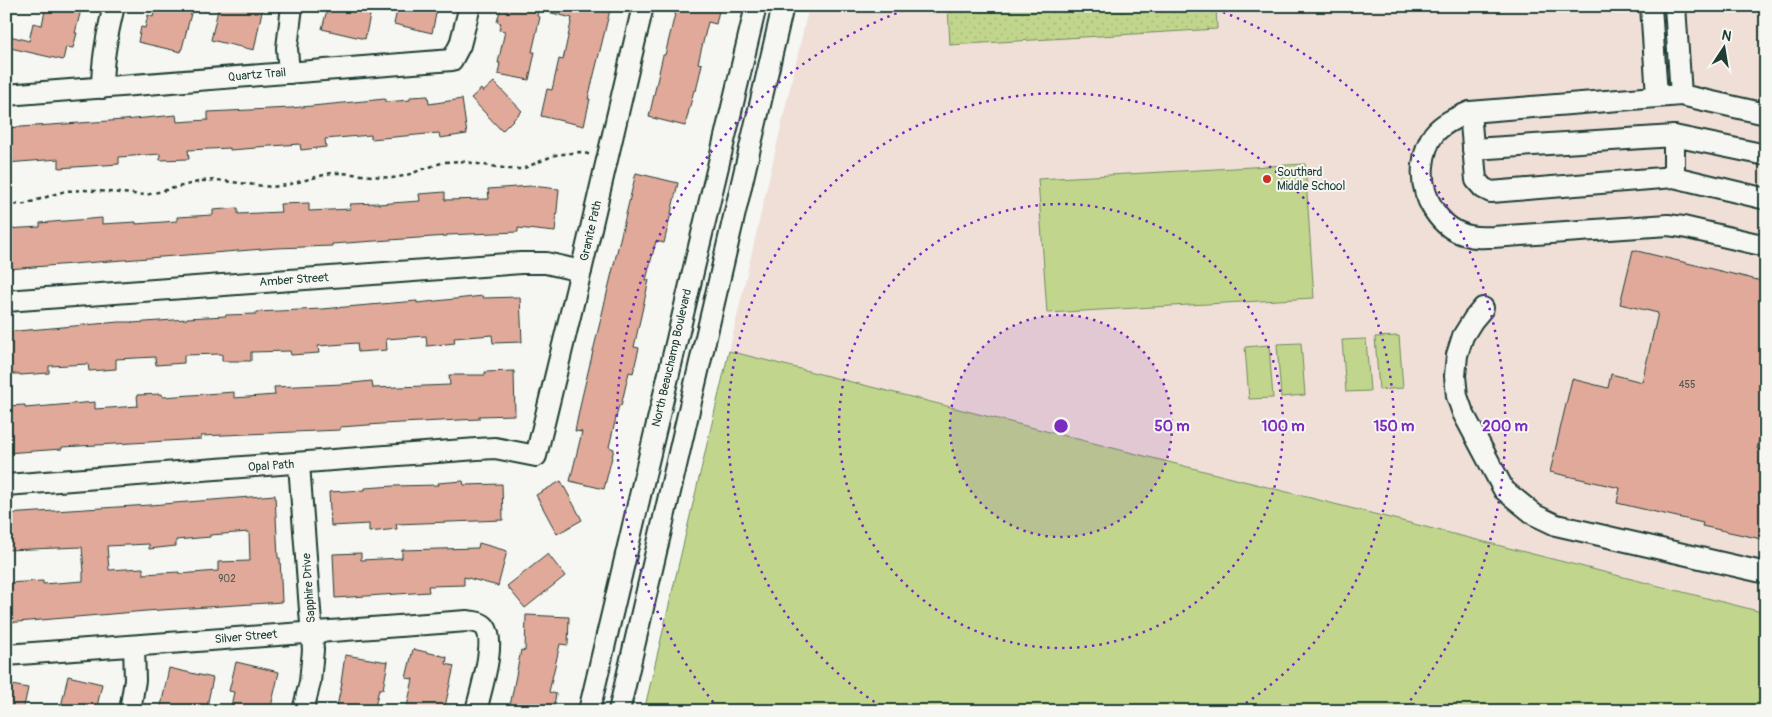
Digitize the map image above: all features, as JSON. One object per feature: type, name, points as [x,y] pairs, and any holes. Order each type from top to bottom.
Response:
[{"type":"street","points":[[102,88],[105,41],[114,6]]},
{"type":"street","points":[[289,73],[287,48],[292,6]]},
{"type":"street","name":"Quartz Trail","points":[[6,95],[452,60],[460,45],[470,6]]},
{"type":"street","name":"Granite Path","points":[[536,456],[643,6]]},
{"type":"street","name":"North Beauchamp Boulevard","points":[[589,711],[756,6]]},
{"type":"street","points":[[619,711],[783,6]]},
{"type":"street","points":[[1651,6],[1657,96]]},
{"type":"street","points":[[1675,6],[1681,94]]},
{"type":"street","points":[[1766,114],[1681,94],[1470,112],[1444,125],[1434,134],[1426,151],[1422,172],[1429,204],[1446,224],[1460,233],[1482,238],[1668,225],[1766,246]]},
{"type":"street","points":[[1470,112],[1476,180],[1483,188],[1491,192],[1674,178],[1766,199]]},
{"type":"street","points":[[1473,149],[1674,136],[1766,155]]},
{"type":"street","points":[[1674,136],[1674,178]]},
{"type":"street","name":"Amber Street","points":[[6,301],[521,263],[546,263],[581,271]]},
{"type":"street","points":[[1483,308],[1463,336],[1457,355],[1455,376],[1457,396],[1463,413],[1504,490],[1511,497],[1535,516],[1556,526],[1766,573]]},
{"type":"street","name":"Opal Path","points":[[6,485],[495,448],[536,456]]},
{"type":"street","name":"Sapphire Drive","points":[[299,464],[312,632],[312,665],[303,711]]},
{"type":"street","name":"Silver Street","points":[[6,654],[454,621],[477,622],[484,626],[488,632],[489,649],[476,711]]},
{"type":"street","points":[[130,711],[135,680],[134,646]]},
{"type":"path","points":[[6,204],[25,204],[65,191],[84,190],[146,195],[217,180],[271,187],[287,186],[331,173],[392,178],[404,176],[444,162],[460,161],[509,169],[522,169],[554,155],[580,152],[594,156]]},
{"type":"shaded area","name":"Southard Middle School","points":[[809,6],[1766,6],[1766,613],[729,351]]},
{"type":"green space","points":[[948,6],[1216,6],[1217,29],[950,45]]},
{"type":"green space","points":[[1305,164],[1314,298],[1047,313],[1038,179]]},
{"type":"green space","points":[[1399,336],[1403,388],[1379,390],[1375,337]]},
{"type":"green space","points":[[1366,339],[1370,391],[1346,392],[1342,340]]},
{"type":"green space","points":[[1301,343],[1305,395],[1281,397],[1277,344]]},
{"type":"green space","points":[[1269,345],[1273,398],[1249,399],[1245,347]]},
{"type":"green space","points":[[729,351],[1766,613],[1766,711],[644,711]]},
{"type":"building","points":[[46,6],[82,6],[73,48],[66,47],[63,60],[6,47],[6,35],[29,41],[33,23],[42,25]]},
{"type":"building","points":[[156,6],[193,6],[181,52],[138,42],[141,27],[145,28],[148,15],[153,17]]},
{"type":"building","points":[[219,6],[263,6],[254,50],[211,40]]},
{"type":"building","points":[[328,6],[372,6],[365,39],[322,29]]},
{"type":"building","points":[[398,6],[427,6],[437,9],[432,33],[394,24]]},
{"type":"building","points":[[539,6],[537,16],[540,17],[532,52],[535,52],[529,80],[498,74],[500,63],[498,63],[505,31],[499,30],[501,23],[497,22],[501,7]]},
{"type":"building","points":[[545,6],[611,6],[588,99],[590,99],[584,126],[541,116],[547,89],[552,90],[559,59],[563,60],[572,18],[544,11]]},
{"type":"building","points":[[677,6],[720,6],[716,24],[708,22],[698,63],[702,64],[685,126],[649,117],[663,55],[665,55]]},
{"type":"building","points":[[494,82],[522,111],[502,131],[471,98],[481,89],[483,92]]},
{"type":"building","points":[[428,96],[429,104],[462,99],[467,134],[440,138],[439,133],[371,139],[371,135],[325,139],[326,147],[301,150],[300,144],[230,150],[230,148],[188,150],[189,159],[160,160],[160,154],[119,157],[119,164],[59,168],[59,159],[6,163],[6,128],[176,115],[177,122],[208,120],[208,112],[291,108],[385,99],[385,102]]},
{"type":"building","points":[[636,173],[678,183],[664,243],[656,241],[646,280],[649,280],[634,347],[639,348],[633,373],[629,372],[621,406],[619,405],[609,447],[614,449],[604,489],[570,481],[582,432],[575,431]]},
{"type":"building","points":[[531,186],[559,189],[555,232],[518,228],[518,232],[447,235],[332,244],[332,246],[276,248],[8,269],[6,229],[40,227],[40,223],[102,218],[102,224],[177,221],[177,217],[213,215],[213,210],[238,208],[238,214],[281,212],[280,204],[309,203],[309,211],[351,209],[350,204],[420,201],[419,194],[445,192],[445,200],[489,199],[488,189]]},
{"type":"building","points":[[1633,250],[1766,282],[1766,409],[1757,449],[1766,451],[1766,540],[1702,526],[1703,523],[1617,503],[1620,488],[1550,472],[1572,379],[1608,388],[1611,374],[1642,382],[1658,313],[1620,304]]},
{"type":"building","points":[[483,296],[483,298],[520,297],[522,342],[493,343],[492,335],[454,338],[455,343],[427,346],[426,336],[386,339],[387,350],[358,352],[357,343],[318,346],[319,353],[291,355],[290,351],[251,352],[251,361],[222,361],[222,354],[184,355],[184,363],[156,365],[155,357],[116,359],[116,369],[89,371],[88,364],[49,366],[49,373],[6,374],[6,332],[119,322],[132,323],[256,314],[256,312],[322,309],[417,301],[417,303]]},
{"type":"building","points":[[514,371],[515,415],[479,416],[479,419],[340,427],[340,430],[201,436],[201,439],[62,447],[62,449],[6,453],[6,406],[25,405],[25,408],[95,402],[95,409],[138,406],[137,395],[162,394],[163,397],[234,392],[234,398],[275,395],[274,387],[372,381],[373,388],[450,385],[449,375],[485,375],[485,372]]},
{"type":"building","points":[[463,481],[464,485],[502,484],[503,520],[396,524],[397,529],[369,532],[369,524],[331,526],[329,492],[394,486],[439,485],[438,483]]},
{"type":"building","points":[[561,481],[582,520],[557,534],[536,495]]},
{"type":"building","points":[[275,495],[282,602],[6,623],[6,583],[43,581],[43,584],[83,581],[84,572],[82,547],[6,550],[6,514]],"holes":[[[249,532],[250,561],[218,562],[218,571],[143,574],[143,568],[109,570],[107,546],[149,544],[149,549],[176,546],[176,540]]]},
{"type":"building","points":[[479,543],[507,551],[498,586],[464,577],[464,585],[428,586],[429,592],[335,598],[333,554],[361,553],[361,560],[402,558],[402,550],[478,548]]},
{"type":"building","points":[[548,554],[565,576],[525,608],[507,586]]},
{"type":"building","points":[[526,615],[569,617],[568,645],[560,644],[549,692],[556,694],[553,711],[509,711],[521,650],[525,651]]},
{"type":"building","points":[[413,649],[447,657],[446,664],[454,666],[444,711],[406,711],[413,679],[406,678]]},
{"type":"building","points":[[345,655],[388,662],[383,689],[379,689],[374,711],[336,711]]},
{"type":"building","points":[[236,662],[279,672],[270,711],[230,711],[234,692],[229,691]]},
{"type":"building","points":[[169,668],[213,678],[207,706],[200,704],[199,711],[160,711]]},
{"type":"building","points":[[68,676],[102,684],[96,711],[60,711]]},
{"type":"building","points":[[6,684],[28,688],[23,711],[6,711]]},
{"type":"place","name":"Southard Middle School","points":[[1267,179]]}]
